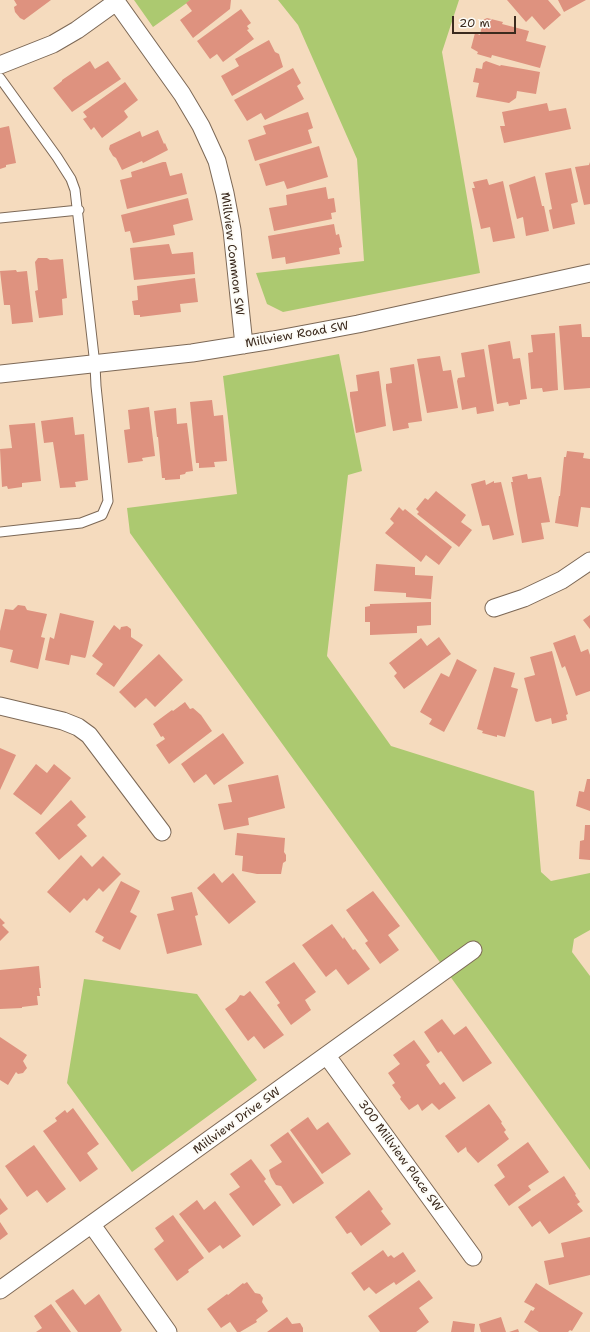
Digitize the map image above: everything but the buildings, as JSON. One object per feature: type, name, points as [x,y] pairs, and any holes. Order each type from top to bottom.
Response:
[{"type":"street","points":[[0,65],[53,44],[77,30],[115,1]]},
{"type":"street","name":"Millview Common SW","points":[[115,1],[182,94],[201,126],[217,160],[232,230],[244,345]]},
{"type":"street","name":"Millview Road SW","points":[[0,374],[95,364],[244,345],[358,324],[590,273]]},
{"type":"street","points":[[494,608],[524,598],[562,580],[590,561]]},
{"type":"street","points":[[0,706],[63,721],[78,727],[89,735],[162,832]]},
{"type":"street","name":"Millview Drive SW","points":[[0,1290],[473,950]]},
{"type":"street","name":"300 Millview Place SW","points":[[327,1056],[473,1257]]},
{"type":"street","points":[[92,1225],[168,1332]]},
{"type":"lane","points":[[0,78],[71,179],[79,210],[108,501],[106,510],[102,515],[93,520],[82,523],[0,532]]},
{"type":"lane","points":[[0,218],[79,210]]},
{"type":"green space","points":[[134,0],[191,0],[153,27]]},
{"type":"green space","points":[[278,0],[459,0],[442,52],[480,273],[283,312],[267,304],[256,273],[364,261],[357,159],[298,25]]},
{"type":"green space","points":[[339,354],[362,471],[348,475],[327,656],[391,746],[534,791],[541,872],[551,881],[590,873],[590,930],[574,939],[572,952],[590,976],[590,1170],[130,533],[127,508],[237,494],[223,376]]},
{"type":"green space","points":[[84,979],[197,994],[257,1080],[132,1172],[67,1083]]}]
